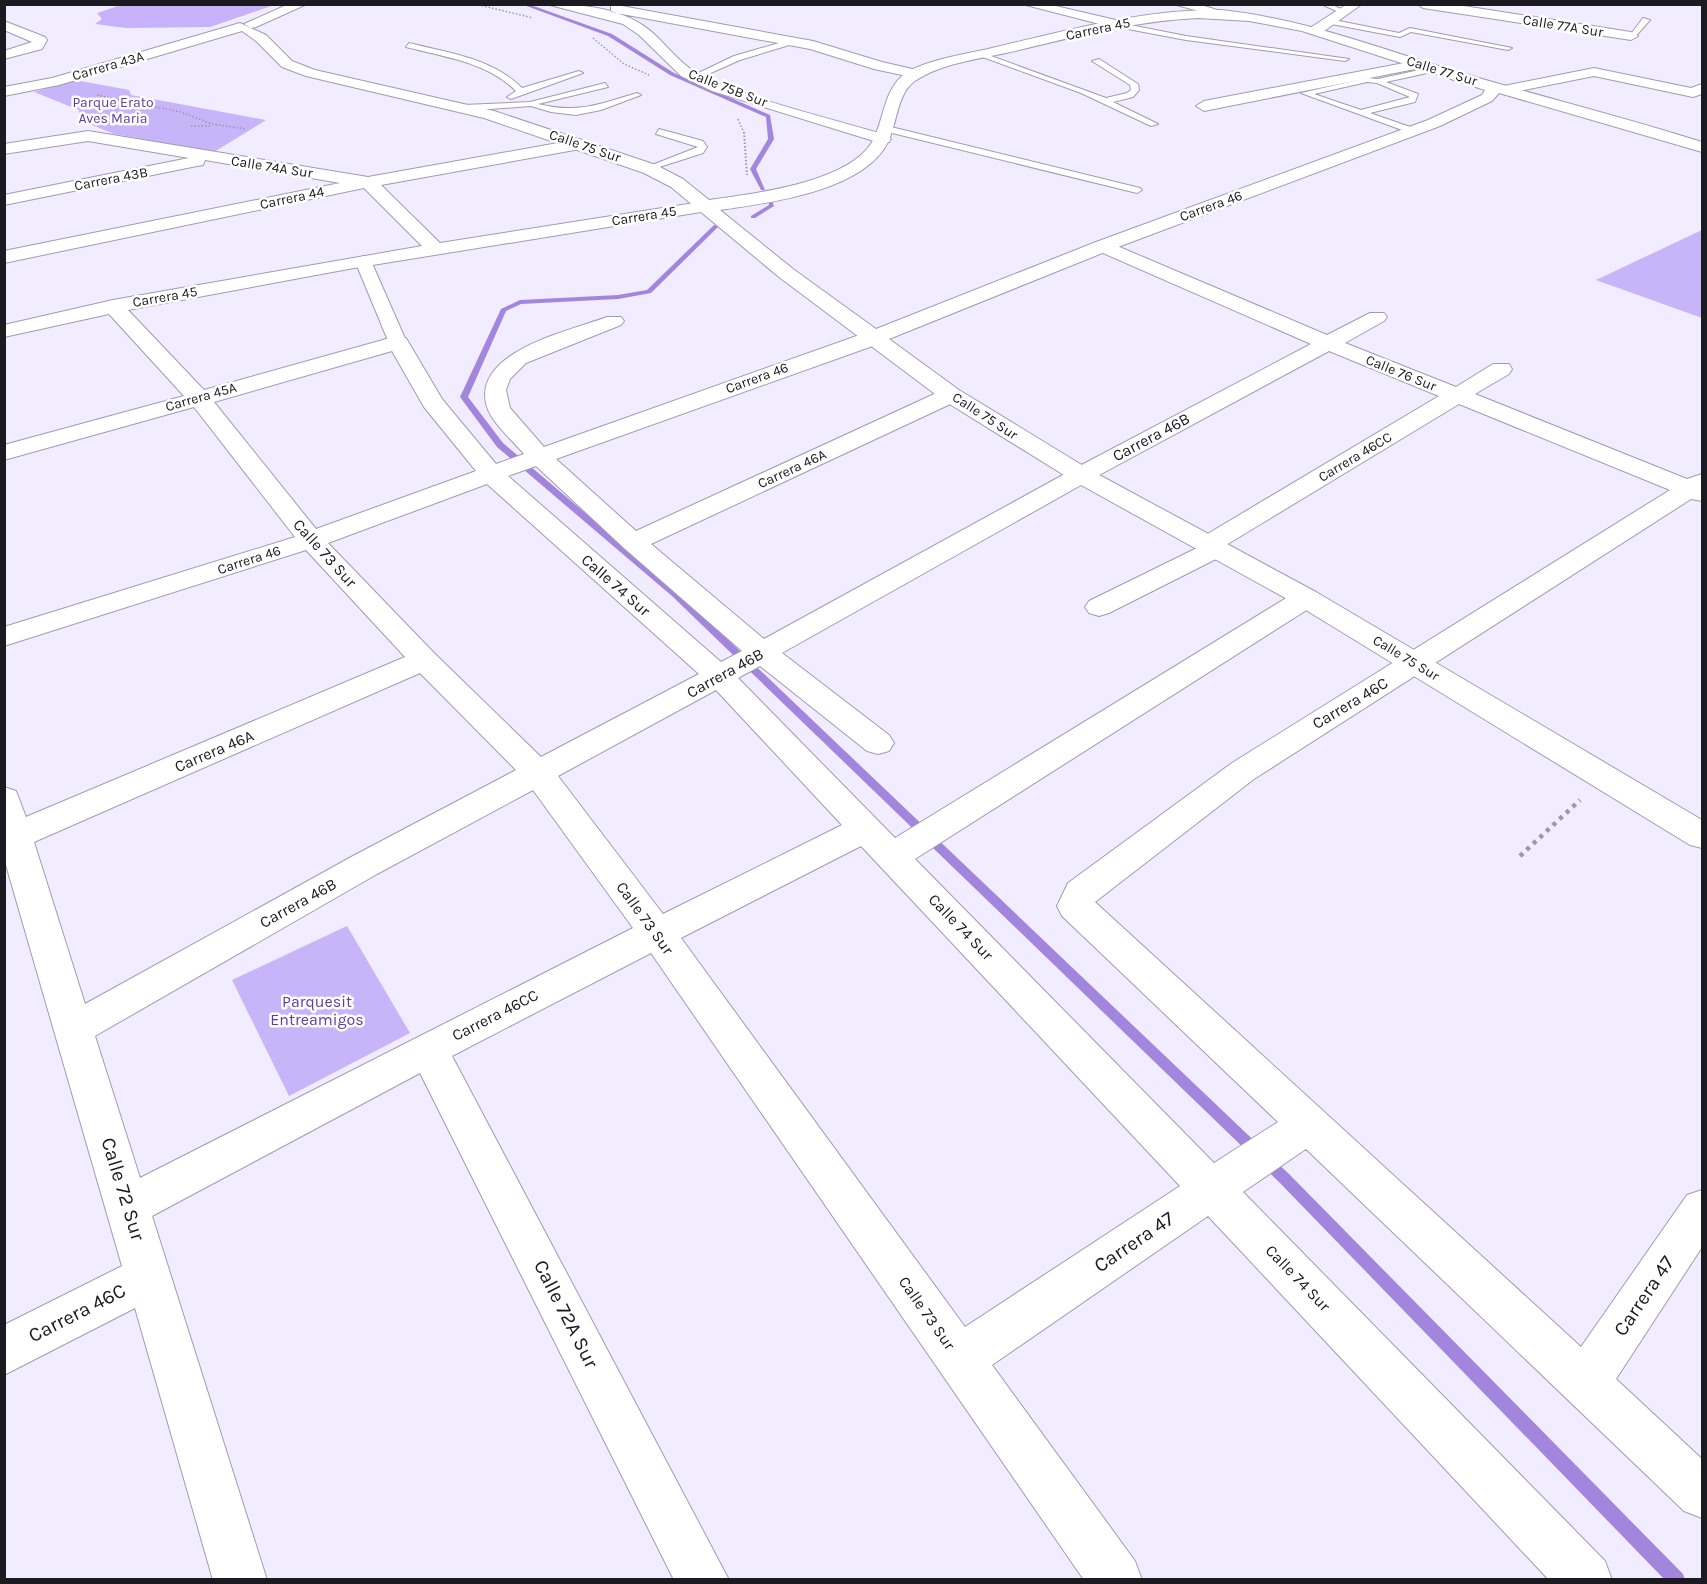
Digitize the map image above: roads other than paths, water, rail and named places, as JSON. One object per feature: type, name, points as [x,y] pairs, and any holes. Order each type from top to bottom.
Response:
[{"type":"street","points":[[215,35],[253,30],[300,4]]},
{"type":"street","name":"Calle 75B Sur","points":[[552,4],[618,19],[636,26],[680,69],[694,77],[770,104],[885,134]]},
{"type":"street","points":[[597,4],[793,41],[879,66],[916,74]]},
{"type":"street","points":[[1028,4],[1116,24]]},
{"type":"street","name":"Calle 77 Sur","points":[[1179,4],[1224,15],[1315,31],[1498,88],[1524,102],[1702,158]]},
{"type":"street","points":[[1315,31],[1356,4]]},
{"type":"street","name":"Calle 77A Sur","points":[[1423,4],[1631,36]]},
{"type":"street","name":"Carrera 45","points":[[4,331],[113,306],[363,261],[749,200],[836,178],[870,155],[885,134],[904,80],[916,74],[983,54],[1169,10],[1224,15]]},
{"type":"street","points":[[4,25],[40,40],[37,46],[4,55]]},
{"type":"street","name":"Carrera 43A","points":[[4,92],[54,82],[215,35],[253,30]]},
{"type":"street","name":"Calle 75 Sur","points":[[253,30],[287,64],[311,73],[463,108],[580,144],[650,169],[677,183],[786,273],[951,395],[1080,475],[1306,598],[1702,836]]},
{"type":"street","points":[[1204,106],[1426,66]]},
{"type":"street","points":[[1498,88],[1594,72],[1693,93],[1702,88]]},
{"type":"street","name":"Carrera 46","points":[[4,637],[311,540],[755,378],[873,338],[1103,246],[1413,131],[1480,101],[1498,88]]},
{"type":"street","name":"Calle 77 Sur","points":[[1480,101],[1524,102],[1702,147]]},
{"type":"street","name":"Calle 74A Sur","points":[[4,149],[84,132],[368,182]]},
{"type":"street","name":"Carrera 44","points":[[4,257],[368,182],[580,144]]},
{"type":"street","name":"Carrera 43B","points":[[4,200],[217,157]]},
{"type":"street","points":[[368,182],[437,250]]},
{"type":"street","name":"Calle 76 Sur","points":[[1103,246],[1327,343],[1458,396],[1699,488]]},
{"type":"street","name":"Calle 74 Sur","points":[[363,261],[398,343],[432,402],[499,472],[723,674],[864,829],[904,849],[1228,1179],[1586,1580]]},
{"type":"street","name":"Calle 73 Sur","points":[[113,306],[198,398],[311,540],[424,660],[537,773],[657,933],[1116,1580]]},
{"type":"street","name":"Carrera 46B","points":[[74,1029],[365,866],[723,674],[1080,475],[1377,317]]},
{"type":"street","points":[[614,321],[518,358],[499,376],[495,390],[499,409],[536,459],[759,654],[878,743]]},
{"type":"street","name":"Carrera 45A","points":[[4,453],[398,343]]},
{"type":"street","name":"Carrera 46CC","points":[[1100,608],[1212,547],[1501,369]]},
{"type":"street","name":"Carrera 46A","points":[[633,542],[951,395]]},
{"type":"street","name":"Carrera 46C","points":[[1299,1130],[1075,906],[1081,893],[1243,771],[1333,713],[1699,488]]},
{"type":"street","points":[[904,849],[1306,598]]},
{"type":"street","name":"Carrera 46A","points":[[8,825],[424,660]]},
{"type":"street","name":"Calle 72 Sur","points":[[8,825],[74,1029],[240,1580]]},
{"type":"street","name":"Carrera 46CC","points":[[128,1206],[428,1049],[864,829]]},
{"type":"street","name":"Calle 72A Sur","points":[[428,1049],[703,1580]]},
{"type":"street","points":[[1299,1130],[1585,1383],[1702,1493]]},
{"type":"street","name":"Carrera 47","points":[[959,1359],[1299,1130]]},
{"type":"street","name":"Carrera 47","points":[[1585,1383],[1702,1210]]},
{"type":"street","name":"Carrera 46C","points":[[4,1351],[149,1276]]},
{"type":"lane","points":[[1324,4],[1343,12]]},
{"type":"lane","points":[[1631,36],[1646,20]]},
{"type":"lane","points":[[1329,21],[1400,35],[1410,30],[1508,48]]},
{"type":"lane","points":[[1116,24],[1150,33],[1345,59]]},
{"type":"lane","points":[[694,77],[737,58],[793,41]]},
{"type":"lane","points":[[409,45],[490,67],[510,78],[521,91]]},
{"type":"lane","points":[[983,54],[1105,101],[1154,124]]},
{"type":"lane","points":[[1096,62],[1134,84],[1135,90],[1130,95],[1105,101]]},
{"type":"lane","points":[[1378,81],[1426,66]]},
{"type":"lane","points":[[496,106],[521,91],[579,73]]},
{"type":"lane","points":[[1361,113],[1412,100],[1415,96],[1378,81],[1368,80],[1305,93],[1361,113],[1413,131]]},
{"type":"lane","points":[[463,108],[530,104],[605,85]]},
{"type":"lane","points":[[530,104],[573,114],[588,112],[637,95]]},
{"type":"lane","points":[[650,169],[700,151],[703,147],[700,143],[659,132]]},
{"type":"lane","points":[[885,134],[1137,190]]},
{"type":"waterway","points":[[523,4],[610,35],[672,74],[768,116],[771,139],[753,169],[763,189]]},
{"type":"waterway","points":[[753,217],[772,205],[770,202]]},
{"type":"waterway","points":[[716,226],[649,292],[618,297],[520,302],[503,310],[464,397],[500,445],[675,594],[1284,1178],[1677,1580]]},
{"type":"park label","name":"Parque Erato Aves Maria","points":[[113,110]]},
{"type":"park label","name":"Parquesit Entreamigos","points":[[317,1010]]}]
